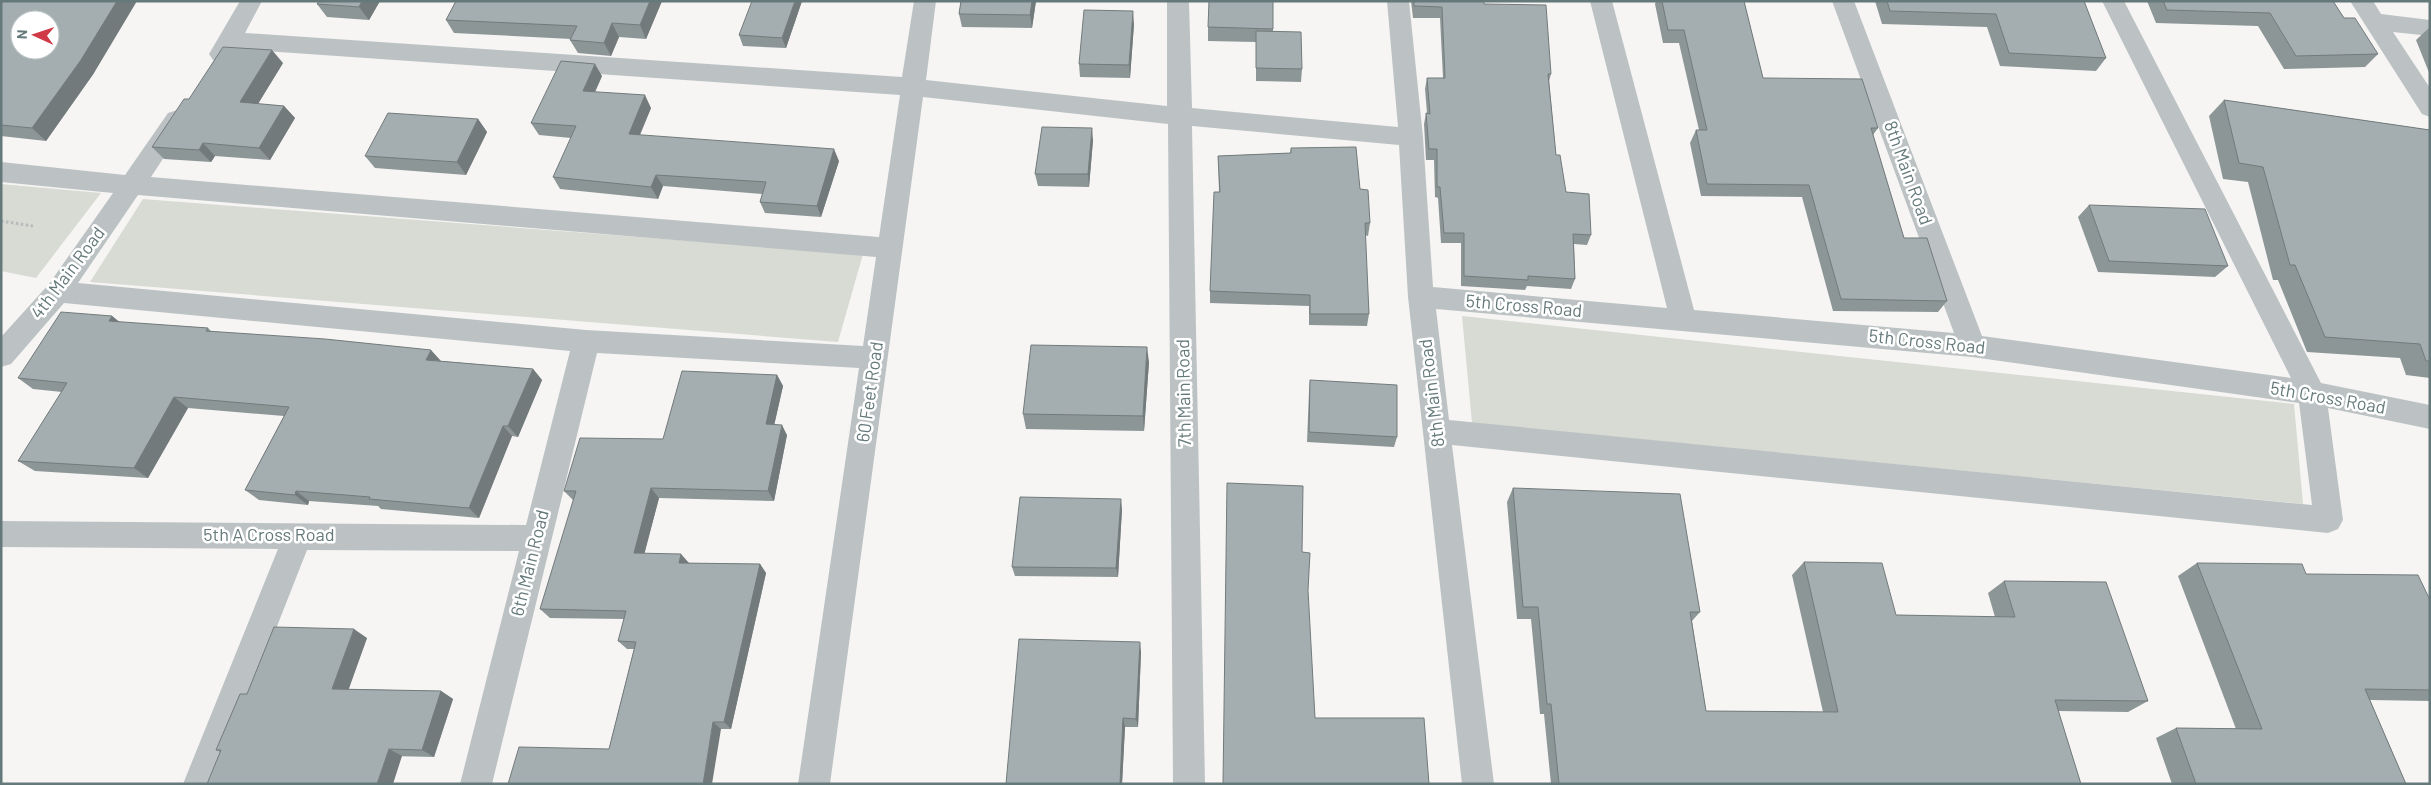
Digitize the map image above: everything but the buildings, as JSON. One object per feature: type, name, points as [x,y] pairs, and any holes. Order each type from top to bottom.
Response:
[{"type":"street","points":[[210,71],[230,40],[251,1]]},
{"type":"street","name":"60 Feet Road","points":[[814,784],[926,1]]},
{"type":"street","name":"7th Main Road","points":[[1178,1],[1190,784]]},
{"type":"street","name":"8th Main Road","points":[[1398,1],[1411,137],[1421,297],[1478,784]]},
{"type":"street","points":[[1601,1],[1684,320]]},
{"type":"street","name":"8th Main Road","points":[[1843,1],[1972,346]]},
{"type":"street","points":[[1437,431],[2328,520],[2312,393],[2113,1]]},
{"type":"street","points":[[2360,1],[2430,108]]},
{"type":"street","points":[[2373,21],[2430,28]]},
{"type":"street","points":[[230,40],[913,87],[1180,116],[1411,137]]},
{"type":"street","name":"4th Main Road","points":[[1,356],[58,292],[189,102]]},
{"type":"street","points":[[1,172],[131,185],[890,248]]},
{"type":"street","points":[[58,292],[586,341],[874,358]]},
{"type":"street","name":"5th Cross Road","points":[[1421,297],[1972,346],[2312,393],[2430,417]]},
{"type":"street","name":"6th Main Road","points":[[476,784],[586,341]]},
{"type":"street","name":"5th A Cross Road","points":[[1,534],[536,538]]},
{"type":"street","points":[[199,784],[298,536]]},
{"type":"path","points":[[1,221],[33,226]]},
{"type":"shaded area","points":[[1,184],[101,193],[36,278],[1,271]]},
{"type":"shaded area","points":[[143,199],[863,254],[838,342],[90,282]]},
{"type":"shaded area","points":[[1462,316],[2294,404],[2303,504],[1472,423]]}]
